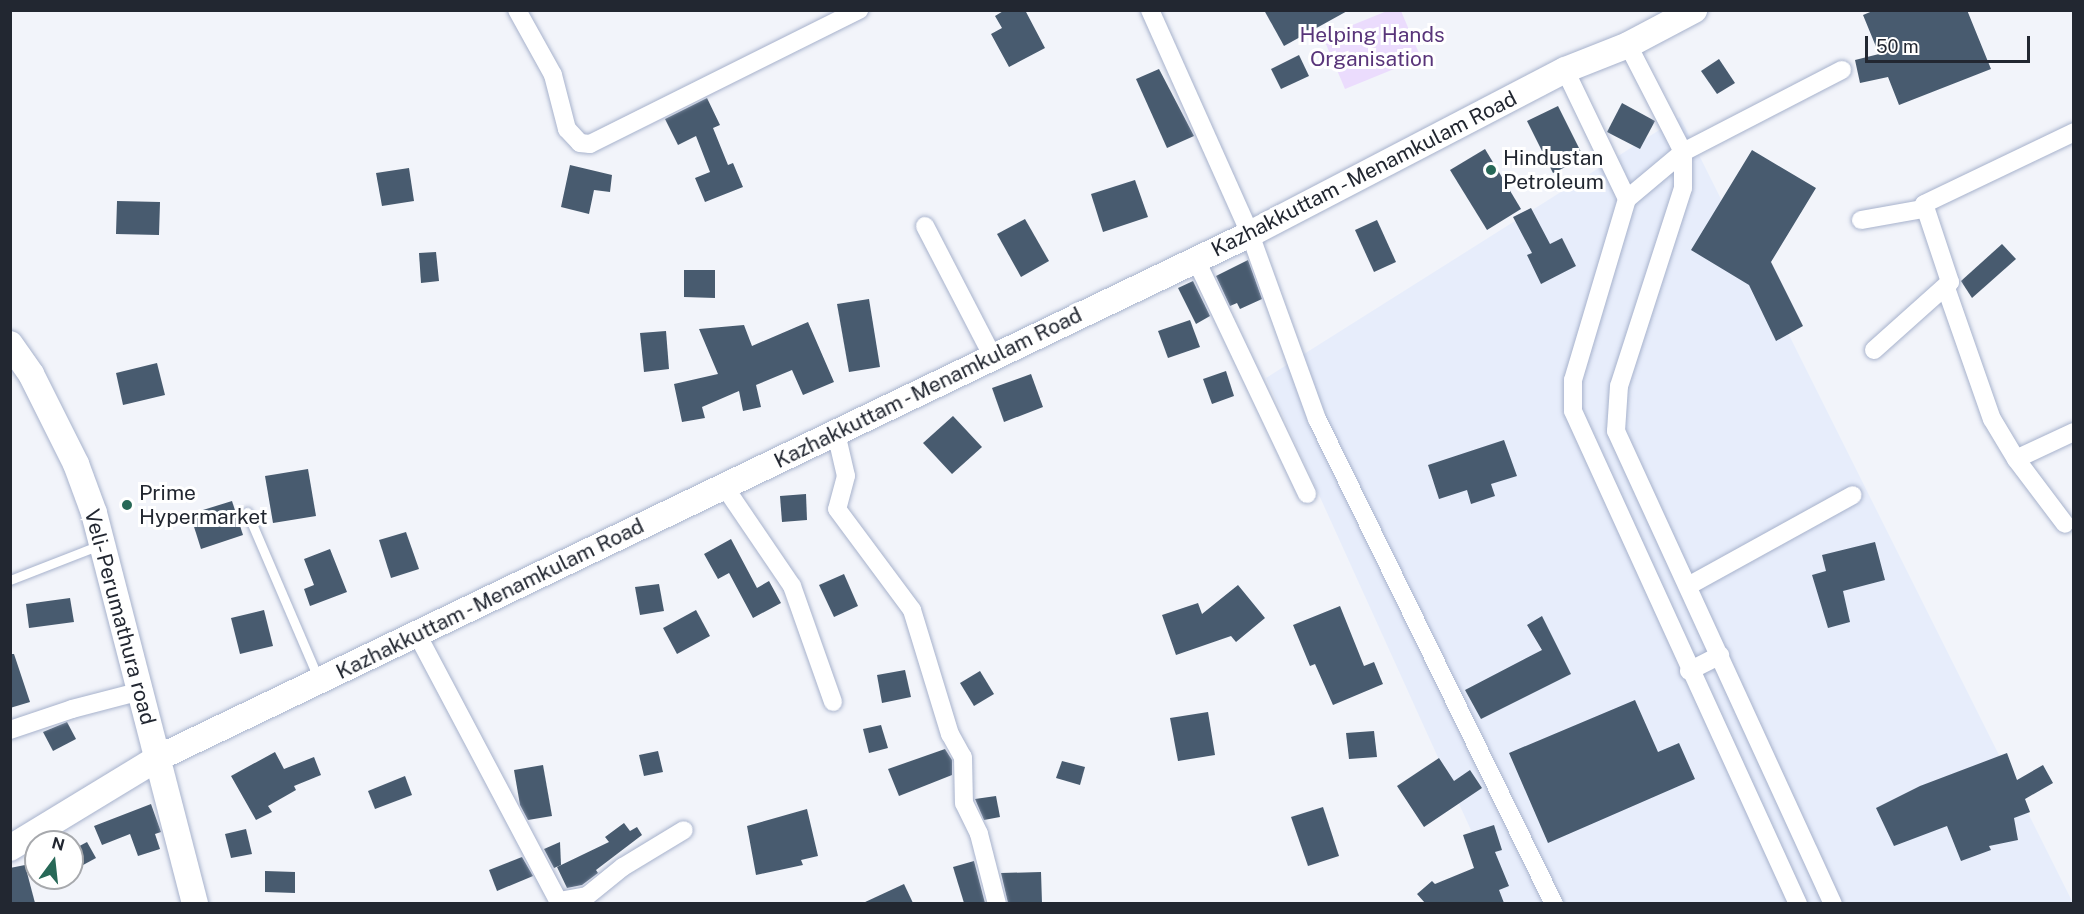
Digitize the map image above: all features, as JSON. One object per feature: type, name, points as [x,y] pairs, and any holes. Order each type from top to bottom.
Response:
[{"type":"main road","name":"Kazhakkuttam - Menamkulam Road","points":[[10,848],[158,758],[1250,234],[1565,70],[1628,45],[1694,10]]},
{"type":"main road","name":"Veli- Perumathura road","points":[[10,344],[31,374],[76,464],[102,544],[195,903]]},
{"type":"street","points":[[517,10],[553,75],[567,129],[580,143],[590,144],[858,11]]},
{"type":"street","points":[[1150,10],[1250,234],[1317,419],[1554,903]]},
{"type":"street","points":[[1628,45],[1683,152],[1683,188],[1622,375],[1616,414],[1616,431],[1833,903]]},
{"type":"street","points":[[1565,70],[1627,199]]},
{"type":"street","points":[[1798,903],[1689,671],[1573,411],[1573,380],[1627,199],[1683,152],[1842,70]]},
{"type":"street","points":[[1923,209],[1928,200],[2073,132]]},
{"type":"street","points":[[1861,220],[1923,209]]},
{"type":"street","points":[[1874,350],[1946,288],[1950,275],[1923,209]]},
{"type":"street","points":[[925,226],[993,357]]},
{"type":"street","points":[[1196,260],[1307,494]]},
{"type":"street","points":[[1946,288],[1992,419],[2016,459],[2065,524]]},
{"type":"street","points":[[2016,459],[2073,432]]},
{"type":"street","points":[[836,433],[846,476],[837,509],[912,609],[950,734],[963,757],[964,803],[979,834],[998,903]]},
{"type":"street","points":[[724,486],[792,586],[833,702]]},
{"type":"street","points":[[1688,586],[1853,495]]},
{"type":"street","points":[[417,634],[560,902],[587,896],[623,867],[684,830]]},
{"type":"street","points":[[1689,671],[1720,655]]},
{"type":"street","points":[[10,730],[72,709],[141,692]]},
{"type":"lane","points":[[247,512],[319,681]]},
{"type":"lane","points":[[10,580],[102,544]]},
{"type":"shaded area","points":[[1680,117],[2073,903],[1504,903],[1266,378]]},
{"type":"green space","name":"Helping Hands Organisation","points":[[1387,11],[1401,11],[1421,58],[1345,89],[1323,37]]},
{"type":"building","points":[[1005,10],[1025,10],[1045,48],[1009,67],[991,34],[1002,28],[995,16]]},
{"type":"building","name":"Helping Hands Organisation","points":[[1264,10],[1349,10],[1284,46]]},
{"type":"building","points":[[1875,10],[1967,10],[1991,69],[1899,105],[1888,77],[1860,83],[1855,60],[1879,54],[1863,15]]},
{"type":"building","points":[[1299,55],[1309,76],[1281,89],[1271,69]]},
{"type":"building","points":[[1719,59],[1735,83],[1717,94],[1701,71]]},
{"type":"building","points":[[1159,69],[1194,136],[1167,148],[1136,79]]},
{"type":"building","points":[[707,98],[720,125],[713,128],[728,165],[733,163],[743,187],[705,202],[695,178],[710,172],[696,136],[678,145],[665,119]]},
{"type":"building","points":[[1622,103],[1655,121],[1640,149],[1607,132]]},
{"type":"building","points":[[1558,106],[1584,158],[1553,173],[1527,121]]},
{"type":"building","points":[[1485,149],[1521,209],[1487,230],[1450,170]]},
{"type":"building","points":[[1752,150],[1816,188],[1771,262],[1803,326],[1776,341],[1749,285],[1691,250]]},
{"type":"building","points":[[570,165],[612,175],[610,192],[594,190],[589,214],[561,207]]},
{"type":"building","points":[[409,168],[414,201],[382,206],[376,173]]},
{"type":"building","points":[[1135,180],[1148,217],[1103,232],[1091,194]]},
{"type":"building","points":[[117,201],[160,202],[159,235],[116,234]]},
{"type":"building","points":[[1531,208],[1550,244],[1562,238],[1576,266],[1541,284],[1527,255],[1532,253],[1513,217]]},
{"type":"building","points":[[1025,219],[1049,261],[1021,277],[997,234]]},
{"type":"building","points":[[1377,220],[1396,262],[1374,272],[1355,230]]},
{"type":"building","points":[[2002,244],[2016,259],[1972,298],[1961,281]]},
{"type":"building","points":[[436,252],[439,281],[421,283],[419,253]]},
{"type":"building","points":[[1248,260],[1262,299],[1240,309],[1237,303],[1230,306],[1216,276]]},
{"type":"building","points":[[684,270],[715,270],[715,298],[684,297]]},
{"type":"building","points":[[1193,281],[1210,316],[1196,324],[1178,288]]},
{"type":"building","points":[[869,299],[880,367],[849,372],[837,304]]},
{"type":"building","points":[[1190,320],[1200,347],[1168,358],[1158,331]]},
{"type":"building","points":[[808,322],[834,382],[803,395],[792,370],[756,385],[761,407],[743,411],[739,391],[702,407],[705,418],[682,422],[674,384],[718,374],[699,329],[744,325],[752,346]]},
{"type":"building","points":[[666,331],[669,369],[644,372],[640,333]]},
{"type":"building","points":[[157,363],[165,395],[123,405],[116,373]]},
{"type":"building","points":[[1226,371],[1234,396],[1212,404],[1203,379]]},
{"type":"building","points":[[1031,374],[1043,407],[1004,422],[992,388]]},
{"type":"building","points":[[953,416],[982,447],[952,474],[923,443]]},
{"type":"building","points":[[1504,440],[1517,476],[1491,484],[1495,496],[1471,504],[1467,490],[1439,499],[1428,465]]},
{"type":"building","points":[[308,469],[316,516],[273,523],[265,476]]},
{"type":"building","points":[[806,494],[807,520],[782,522],[780,496]]},
{"type":"building","points":[[232,501],[243,535],[201,549],[190,514]]},
{"type":"building","points":[[406,532],[419,569],[391,578],[379,540]]},
{"type":"building","points":[[731,539],[757,588],[769,581],[781,603],[753,618],[729,573],[718,579],[704,554]]},
{"type":"building","points":[[1875,542],[1885,580],[1843,591],[1850,622],[1828,628],[1812,575],[1826,571],[1822,555]]},
{"type":"building","points":[[330,549],[347,592],[310,606],[304,589],[314,585],[304,559]]},
{"type":"building","points":[[844,574],[858,606],[834,617],[819,585]]},
{"type":"building","points":[[659,584],[664,611],[640,615],[635,587]]},
{"type":"building","points":[[1238,585],[1265,618],[1236,642],[1231,636],[1176,655],[1162,615],[1198,603],[1202,614]]},
{"type":"building","points":[[70,598],[74,622],[29,628],[26,604]]},
{"type":"building","points":[[1340,606],[1364,666],[1374,662],[1383,684],[1333,705],[1315,664],[1310,666],[1293,625]]},
{"type":"building","points":[[264,610],[273,646],[240,654],[231,618]]},
{"type":"building","points":[[696,610],[710,636],[677,654],[663,628]]},
{"type":"building","points":[[1542,616],[1571,674],[1481,719],[1465,690],[1542,650],[1527,625]]},
{"type":"building","points":[[10,654],[14,654],[30,702],[10,708]]},
{"type":"building","points":[[905,670],[911,697],[882,703],[877,675]]},
{"type":"building","points":[[980,671],[994,694],[974,706],[960,683]]},
{"type":"building","points":[[1635,700],[1658,752],[1679,743],[1695,779],[1548,843],[1509,753]]},
{"type":"building","points":[[1208,712],[1215,755],[1178,761],[1170,718]]},
{"type":"building","points":[[67,722],[76,739],[53,751],[43,732]]},
{"type":"building","points":[[881,725],[888,748],[869,753],[863,729]]},
{"type":"building","points":[[1374,731],[1377,757],[1349,759],[1346,733]]},
{"type":"building","points":[[945,749],[952,760],[952,775],[899,796],[888,769]]},
{"type":"building","points":[[658,751],[663,772],[644,776],[639,755]]},
{"type":"building","points":[[275,752],[284,769],[314,757],[321,775],[294,786],[296,790],[268,806],[272,812],[256,820],[231,776]]},
{"type":"building","points":[[2007,753],[2017,780],[2043,765],[2053,783],[2025,799],[2030,812],[2014,818],[2018,840],[1989,846],[1991,850],[1961,861],[1947,826],[1894,846],[1876,808],[1920,786]]},
{"type":"building","points":[[1439,758],[1454,781],[1470,770],[1482,788],[1424,827],[1397,786]]},
{"type":"building","points":[[1062,761],[1085,767],[1080,785],[1056,778]]},
{"type":"building","points":[[543,765],[552,816],[528,820],[520,805],[514,770]]},
{"type":"building","points":[[405,776],[412,795],[375,809],[368,791]]},
{"type":"building","points":[[996,796],[1000,817],[984,820],[975,799]]},
{"type":"building","points":[[151,804],[161,832],[155,834],[160,849],[138,856],[130,834],[102,845],[94,826]]},
{"type":"building","points":[[1323,807],[1339,856],[1308,866],[1291,817]]},
{"type":"building","points":[[807,809],[818,856],[801,860],[803,865],[756,875],[747,826]]},
{"type":"building","points":[[624,823],[630,831],[637,827],[642,835],[596,870],[598,873],[582,885],[567,888],[557,867],[609,842],[605,837]]},
{"type":"building","points":[[1494,825],[1502,850],[1495,852],[1509,886],[1499,890],[1504,903],[1425,903],[1417,894],[1432,881],[1435,884],[1474,868],[1463,835]]},
{"type":"building","points":[[246,829],[252,854],[231,858],[225,834]]},
{"type":"building","points":[[87,842],[96,858],[84,864],[84,844]]},
{"type":"building","points":[[560,842],[561,865],[554,868],[544,849]]},
{"type":"building","points":[[522,857],[533,876],[497,891],[489,870]]},
{"type":"building","points":[[974,861],[985,903],[964,903],[953,867]]},
{"type":"building","points":[[24,865],[24,890],[32,890],[35,903],[10,903],[10,868]]},
{"type":"building","points":[[265,871],[295,872],[295,893],[265,892]]},
{"type":"building","points":[[1041,872],[1042,903],[1008,903],[1001,873]]},
{"type":"building","points":[[904,884],[913,903],[863,903]]},
{"type":"place","name":"Hindustan Petroleum","points":[[1491,170]]},
{"type":"place","name":"Prime Hypermarket","points":[[127,505]]}]
